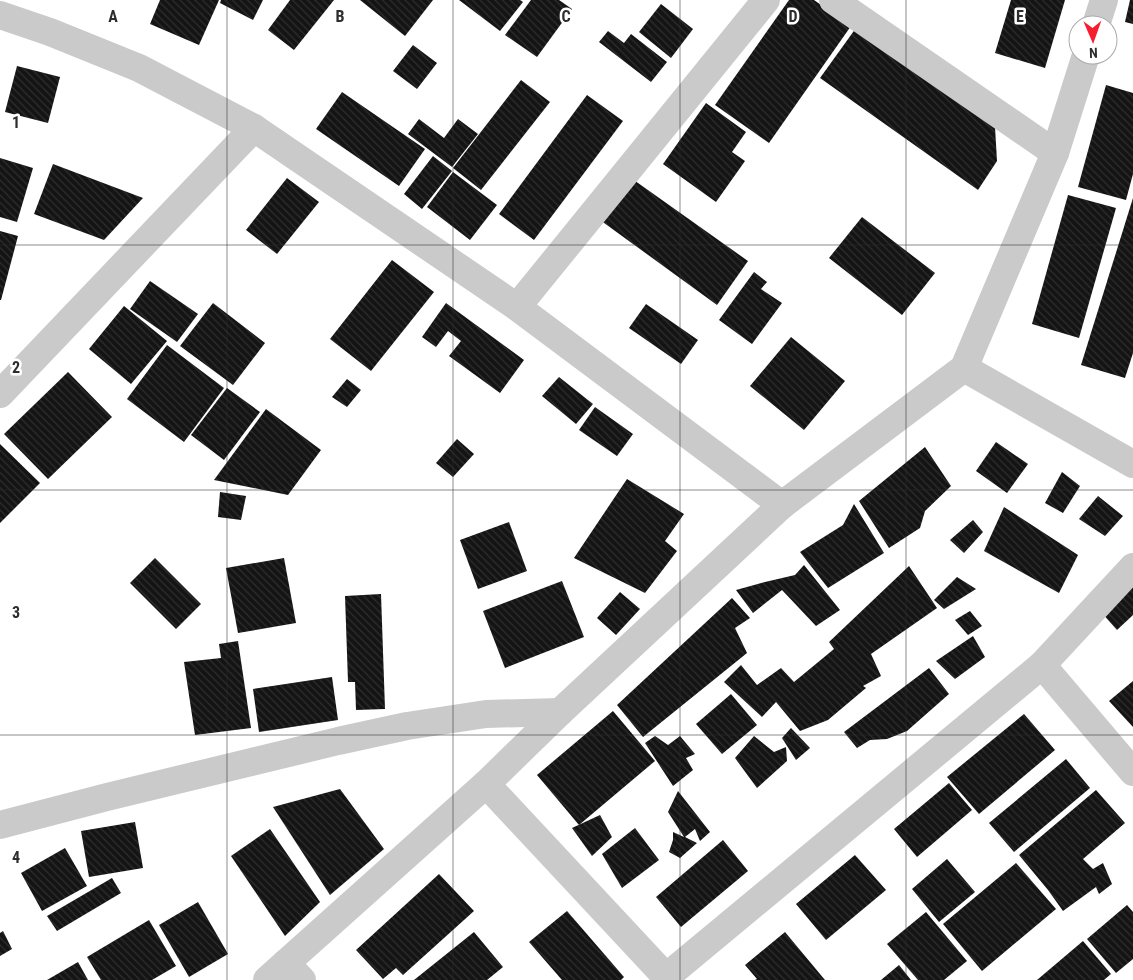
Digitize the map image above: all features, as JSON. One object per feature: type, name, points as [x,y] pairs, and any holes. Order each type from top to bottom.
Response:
[{"type":"street","points":[[517,307],[766,0]]},
{"type":"street","points":[[833,0],[1055,153]]},
{"type":"street","points":[[1099,15],[1104,0]]},
{"type":"street","points":[[0,16],[50,32],[139,68],[254,128],[517,307],[782,505]]},
{"type":"street","points":[[285,974],[560,712],[782,505],[964,368],[1055,153],[1083,65]]},
{"type":"street","points":[[0,394],[254,128]]},
{"type":"street","points":[[964,368],[1133,464]]},
{"type":"street","points":[[486,784],[668,978],[1042,665],[1133,566]]},
{"type":"street","points":[[1042,665],[1133,772]]},
{"type":"street","points":[[0,825],[193,776],[407,726],[486,714],[560,712]]},
{"type":"building","points":[[160,0],[219,0],[199,45],[150,24]]},
{"type":"building","points":[[221,0],[263,0],[253,20],[220,3]]},
{"type":"building","points":[[290,0],[334,0],[294,50],[268,30]]},
{"type":"building","points":[[360,0],[433,0],[405,36]]},
{"type":"building","points":[[459,0],[520,0],[523,2],[500,31]]},
{"type":"building","points":[[531,0],[559,0],[572,9],[537,57],[505,35]]},
{"type":"building","points":[[789,0],[814,0],[851,26],[769,143],[715,105]]},
{"type":"building","points":[[1011,0],[1065,0],[1045,68],[995,53]]},
{"type":"building","points":[[1130,0],[1133,0],[1133,24],[1125,22]]},
{"type":"building","points":[[661,4],[693,29],[671,58],[639,32]]},
{"type":"building","points":[[856,28],[995,127],[997,161],[978,190],[820,78]]},
{"type":"building","points":[[608,31],[624,43],[631,34],[667,62],[651,82],[599,42]]},
{"type":"building","points":[[413,45],[437,63],[417,89],[393,71]]},
{"type":"building","points":[[17,66],[60,77],[48,123],[5,112]]},
{"type":"building","points":[[521,80],[550,102],[481,190],[453,168]]},
{"type":"building","points":[[1106,85],[1133,93],[1133,174],[1126,200],[1078,187]]},
{"type":"building","points":[[342,92],[425,149],[399,186],[316,129]]},
{"type":"building","points":[[587,95],[623,121],[534,240],[499,214]]},
{"type":"building","points":[[706,103],[746,132],[732,152],[745,161],[716,202],[663,164]]},
{"type":"building","points":[[419,119],[444,138],[458,119],[478,134],[452,167],[408,134]]},
{"type":"building","points":[[433,156],[452,171],[422,209],[404,194]]},
{"type":"building","points":[[0,158],[33,168],[17,222],[0,217]]},
{"type":"building","points":[[53,164],[143,198],[104,240],[34,214]]},
{"type":"building","points":[[453,172],[497,205],[470,240],[427,207]]},
{"type":"building","points":[[287,178],[319,202],[277,254],[246,230]]},
{"type":"building","points":[[631,178],[748,261],[717,305],[600,220]]},
{"type":"building","points":[[1068,195],[1116,208],[1079,338],[1032,324]]},
{"type":"building","points":[[1133,198],[1133,353],[1125,378],[1081,365]]},
{"type":"building","points":[[862,217],[935,273],[902,315],[829,258]]},
{"type":"building","points":[[0,231],[18,236],[1,300],[0,300]]},
{"type":"building","points":[[392,260],[434,292],[371,371],[330,339]]},
{"type":"building","points":[[754,272],[767,282],[761,289],[782,303],[752,344],[719,320]]},
{"type":"building","points":[[150,281],[198,314],[177,342],[130,309]]},
{"type":"building","points":[[213,303],[265,343],[233,385],[180,346]]},
{"type":"building","points":[[446,303],[524,360],[500,393],[449,356],[461,341],[448,331],[436,347],[422,337]]},
{"type":"building","points":[[646,304],[698,340],[681,364],[629,328]]},
{"type":"building","points":[[124,306],[167,341],[131,384],[89,349]]},
{"type":"building","points":[[791,337],[845,381],[804,430],[750,386]]},
{"type":"building","points":[[167,345],[224,388],[184,442],[127,399]]},
{"type":"building","points":[[68,372],[112,417],[48,479],[4,434]]},
{"type":"building","points":[[559,377],[593,404],[576,424],[542,396]]},
{"type":"building","points":[[347,379],[361,390],[347,407],[332,397]]},
{"type":"building","points":[[227,388],[260,412],[224,460],[191,435]]},
{"type":"building","points":[[595,407],[633,434],[617,456],[579,430]]},
{"type":"building","points":[[266,409],[321,450],[288,495],[214,480]]},
{"type":"building","points":[[457,439],[474,454],[453,477],[436,463]]},
{"type":"building","points":[[996,442],[1028,464],[1007,493],[976,471]]},
{"type":"building","points":[[0,444],[40,483],[0,523]]},
{"type":"building","points":[[925,447],[951,486],[925,511],[920,528],[889,548],[859,501]]},
{"type":"building","points":[[1062,472],[1080,486],[1063,513],[1045,503]]},
{"type":"building","points":[[627,479],[684,514],[665,541],[677,551],[645,593],[574,558]]},
{"type":"building","points":[[220,492],[246,496],[241,520],[218,517]]},
{"type":"building","points":[[1098,496],[1123,516],[1105,536],[1079,519]]},
{"type":"building","points":[[854,504],[884,553],[828,588],[800,552],[843,525]]},
{"type":"building","points":[[1004,507],[1078,555],[1059,593],[984,551]]},
{"type":"building","points":[[973,520],[983,532],[964,553],[950,540]]},
{"type":"building","points":[[509,522],[527,571],[478,589],[460,540]]},
{"type":"building","points":[[155,558],[201,604],[176,629],[130,583]]},
{"type":"building","points":[[284,558],[296,623],[238,633],[226,568]]},
{"type":"building","points":[[804,565],[840,610],[816,626],[782,590],[753,613],[736,590],[795,575]]},
{"type":"building","points":[[909,566],[937,608],[871,654],[881,676],[863,686],[866,688],[828,720],[800,731],[776,702],[762,717],[724,682],[741,665],[757,685],[781,668],[794,682],[834,649],[829,642]]},
{"type":"building","points":[[957,577],[976,589],[944,609],[934,600]]},
{"type":"building","points":[[1133,577],[1133,615],[1117,630],[1101,612]]},
{"type":"building","points":[[562,581],[584,637],[505,668],[483,611]]},
{"type":"building","points":[[620,592],[640,609],[616,635],[597,618]]},
{"type":"building","points":[[381,594],[385,709],[356,710],[355,682],[348,682],[345,596]]},
{"type":"building","points":[[732,598],[750,618],[735,628],[747,653],[643,737],[617,705]]},
{"type":"building","points":[[970,611],[982,626],[968,635],[955,620]]},
{"type":"building","points":[[973,636],[985,657],[955,679],[936,661]]},
{"type":"building","points":[[238,641],[251,728],[195,735],[184,662],[221,658],[219,644]]},
{"type":"building","points":[[929,668],[949,694],[907,731],[887,739],[870,740],[857,748],[844,732]]},
{"type":"building","points":[[332,677],[338,720],[259,732],[253,689]]},
{"type":"building","points":[[1133,681],[1133,727],[1109,701]]},
{"type":"building","points":[[731,694],[757,725],[722,754],[696,724]]},
{"type":"building","points":[[613,711],[655,761],[579,825],[537,775]]},
{"type":"building","points":[[1024,714],[1055,750],[979,814],[947,777]]},
{"type":"building","points":[[791,728],[810,748],[796,760],[782,738]]},
{"type":"building","points":[[655,736],[668,745],[680,736],[695,754],[686,758],[693,770],[673,786],[645,743]]},
{"type":"building","points":[[754,736],[774,752],[786,747],[787,761],[757,788],[735,758]]},
{"type":"building","points":[[1066,759],[1090,788],[1014,852],[989,823]]},
{"type":"building","points":[[949,783],[972,810],[917,857],[894,829]]},
{"type":"building","points":[[340,789],[384,849],[330,895],[273,807]]},
{"type":"building","points":[[1096,790],[1125,823],[1083,859],[1093,869],[1103,863],[1112,884],[1099,894],[1096,887],[1063,911],[1019,855]]},
{"type":"building","points":[[678,791],[710,832],[700,841],[695,829],[685,837],[697,843],[680,858],[669,852],[673,840],[673,832],[684,837],[668,812]]},
{"type":"building","points":[[600,815],[612,837],[592,856],[572,828]]},
{"type":"building","points":[[135,822],[143,868],[89,877],[81,831]]},
{"type":"building","points":[[635,828],[659,860],[622,888],[602,854]]},
{"type":"building","points":[[270,829],[320,902],[285,936],[231,856]]},
{"type":"building","points":[[723,840],[748,871],[681,927],[656,897]]},
{"type":"building","points":[[65,848],[87,886],[42,911],[21,873]]},
{"type":"building","points":[[855,855],[886,890],[826,940],[796,904]]},
{"type":"building","points":[[947,859],[975,892],[939,922],[912,889]]},
{"type":"building","points":[[1016,863],[1056,909],[982,971],[943,924]]},
{"type":"building","points":[[439,874],[474,911],[403,975],[396,968],[383,979],[356,950]]},
{"type":"building","points":[[112,878],[121,893],[57,931],[47,916]]},
{"type":"building","points":[[198,902],[228,954],[189,977],[159,925]]},
{"type":"building","points":[[1127,905],[1133,912],[1133,959],[1116,973],[1087,939]]},
{"type":"building","points":[[567,911],[624,977],[621,980],[562,980],[529,942]]},
{"type":"building","points":[[926,912],[967,961],[944,980],[918,980],[887,944]]},
{"type":"building","points":[[149,920],[176,966],[152,980],[101,980],[87,957]]},
{"type":"building","points":[[3,931],[12,949],[0,956],[0,933]]},
{"type":"building","points":[[474,932],[503,967],[487,980],[414,980]]},
{"type":"building","points":[[785,932],[825,980],[755,980],[757,979],[745,965]]},
{"type":"building","points":[[1083,941],[1111,974],[1104,980],[1037,980]]},
{"type":"building","points":[[78,962],[88,980],[47,980]]},
{"type":"building","points":[[899,965],[911,980],[881,980]]}]
